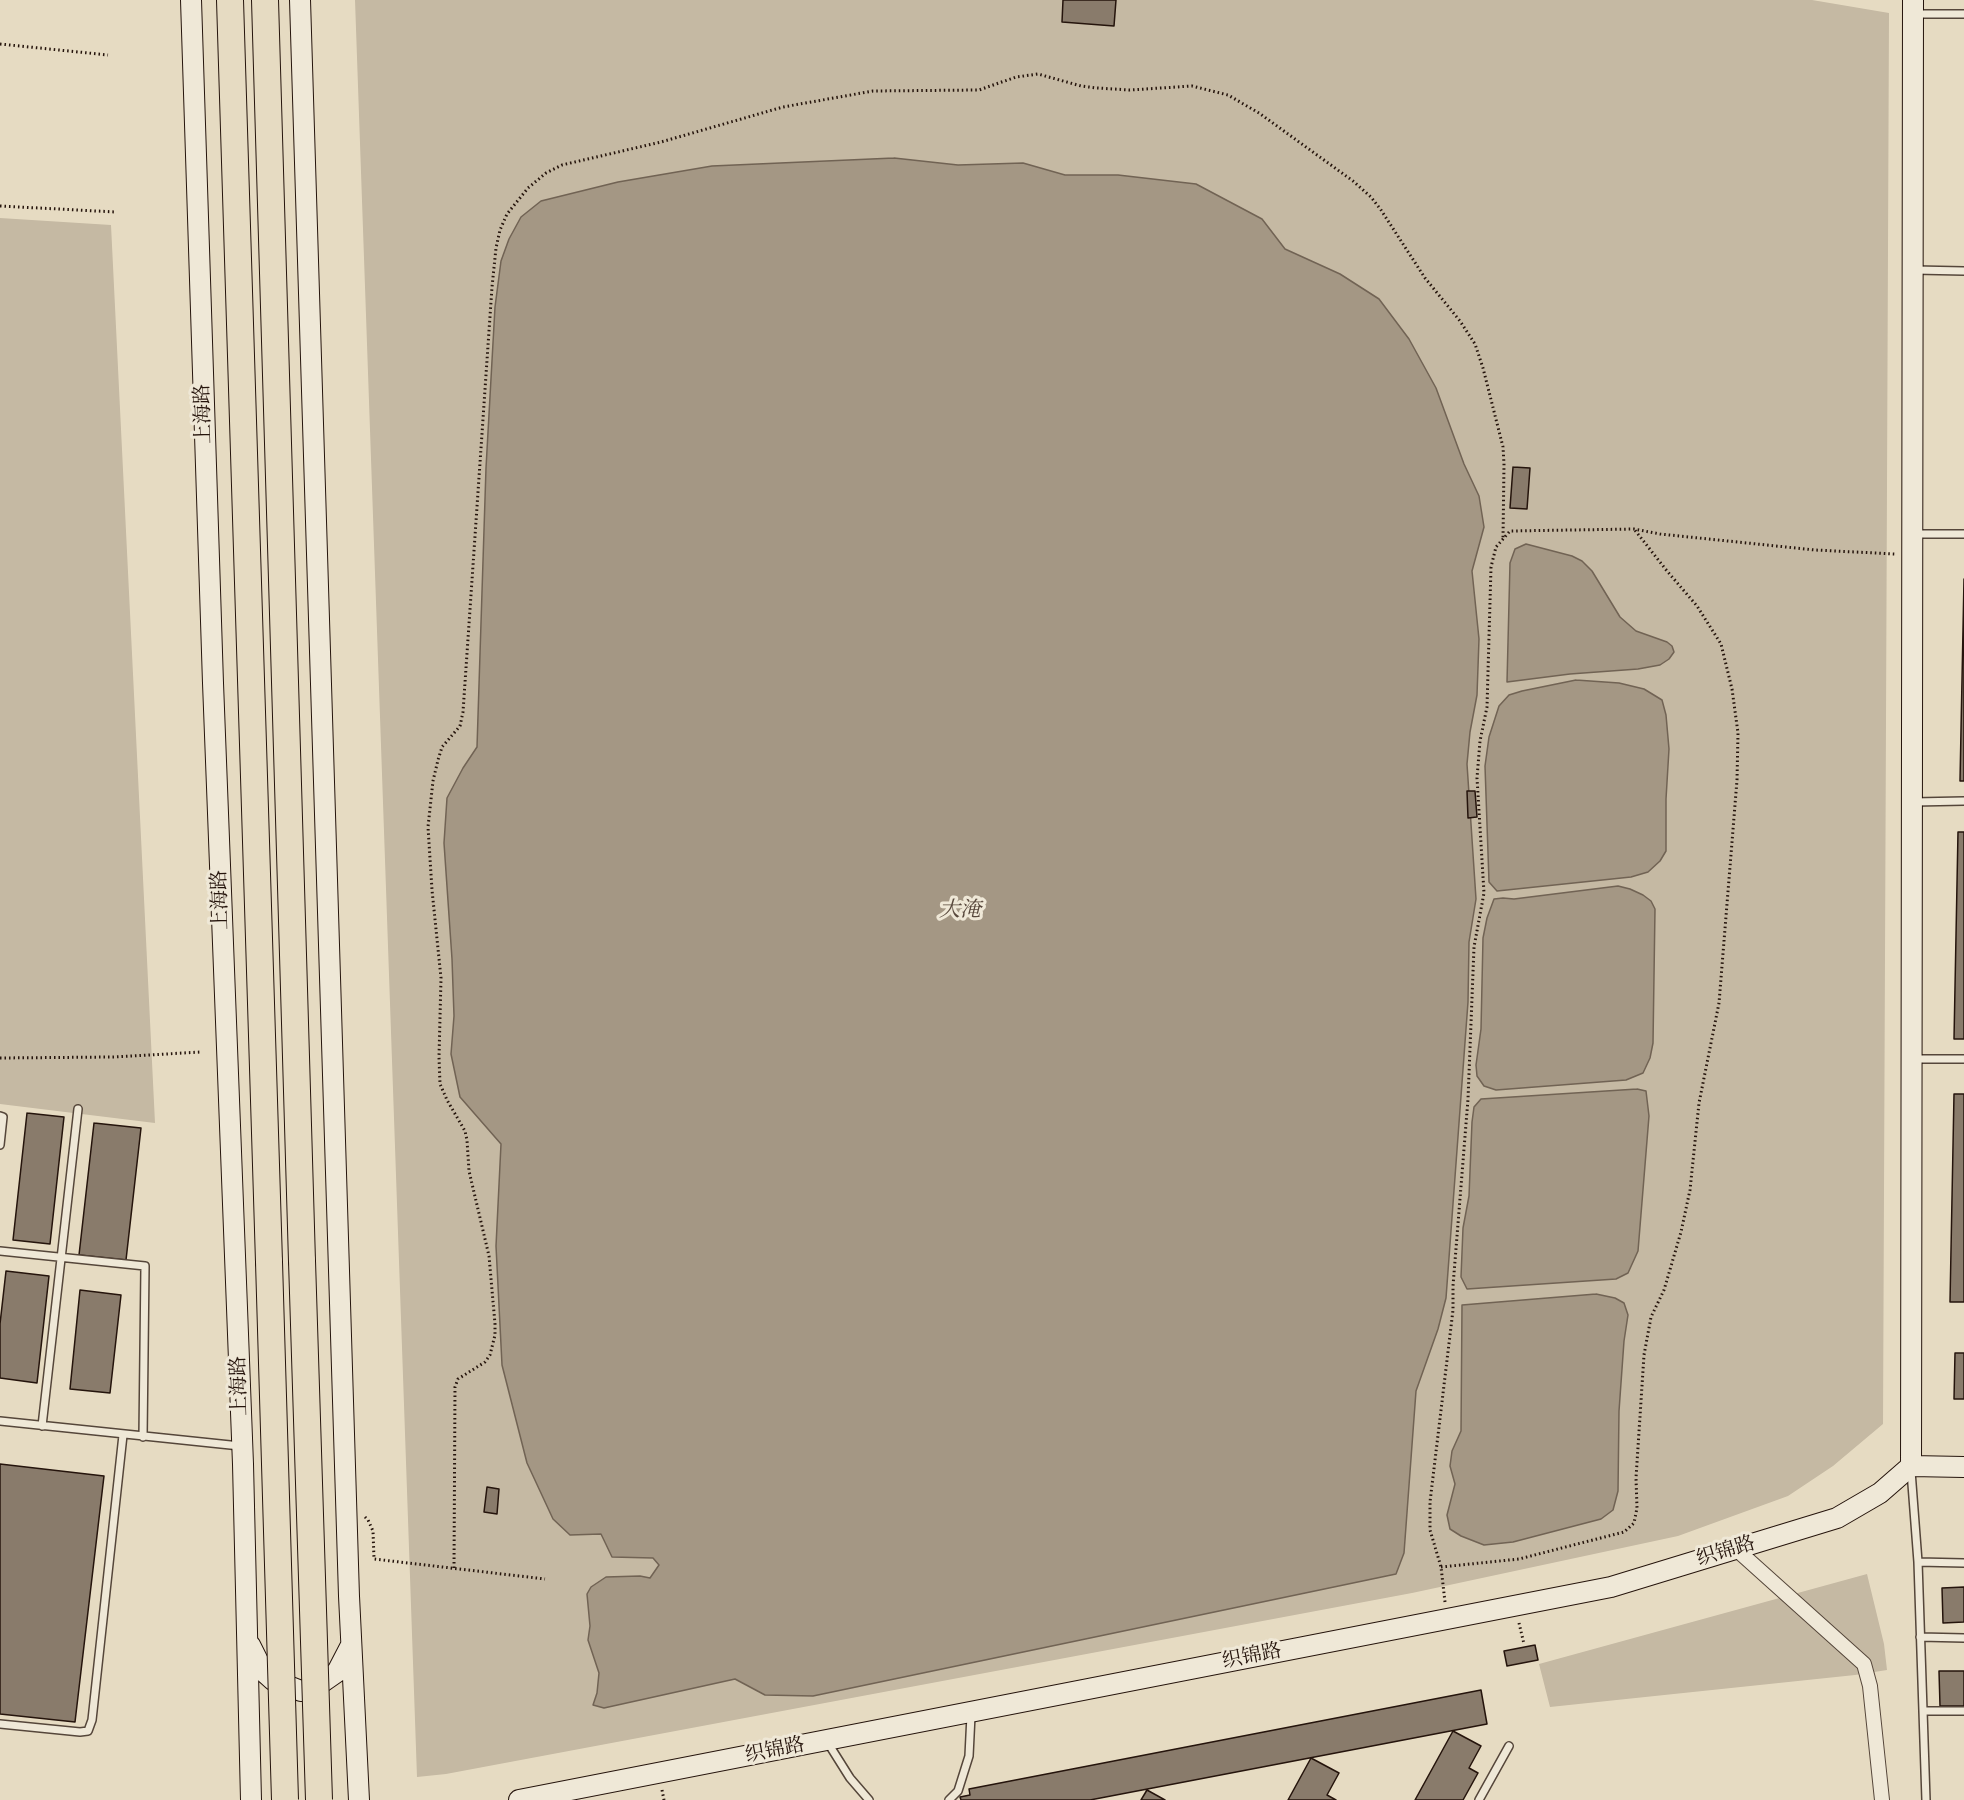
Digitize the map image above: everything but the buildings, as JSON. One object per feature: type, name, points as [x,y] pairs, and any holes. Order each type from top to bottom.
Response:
[{"type":"highway","name":"上海路","points":[[230,0],[285,1800]]},
{"type":"highway","points":[[265,0],[319,1800]]},
{"type":"main road","name":"上海路","points":[[191,0],[213,683],[243,1447],[251,1800]]},
{"type":"main road","points":[[300,0],[346,1515],[359,1800]]},
{"type":"main road","points":[[1913,7],[1911,1466],[1964,1467]]},
{"type":"main road","name":"织锦路","points":[[519,1800],[1611,1587],[1837,1518],[1880,1493],[1911,1466]]},
{"type":"main road","points":[[247,1640],[263,1671],[273,1680],[301,1691],[314,1688],[337,1672],[351,1644]]},
{"type":"street","points":[[1736,1549],[1864,1664],[1870,1686],[1882,1800]]},
{"type":"lane","points":[[1913,7],[1964,14]]},
{"type":"lane","points":[[1913,270],[1964,271]]},
{"type":"lane","points":[[1912,534],[1964,534]]},
{"type":"lane","points":[[1912,802],[1964,801]]},
{"type":"lane","points":[[1911,1059],[1964,1059]]},
{"type":"lane","points":[[42,1426],[78,1109]]},
{"type":"lane","points":[[0,1116],[3,1117],[0,1145]]},
{"type":"lane","points":[[0,1251],[145,1266],[143,1437]]},
{"type":"lane","points":[[0,1421],[243,1447]]},
{"type":"lane","points":[[0,1724],[88,1731],[92,1720],[123,1435]]},
{"type":"lane","points":[[1911,1466],[1918,1562],[1926,1800]]},
{"type":"lane","points":[[1918,1562],[1964,1563]]},
{"type":"lane","points":[[1920,1637],[1964,1638]]},
{"type":"lane","points":[[1923,1711],[1964,1711]]},
{"type":"lane","points":[[949,1800],[958,1791],[969,1756],[971,1712]]},
{"type":"lane","points":[[827,1741],[850,1778],[869,1800]]},
{"type":"lane","points":[[1479,1800],[1509,1746]]},
{"type":"path","points":[[0,44],[108,55]]},
{"type":"path","points":[[454,1568],[455,1387],[458,1378],[485,1362],[490,1355],[495,1324],[489,1256],[469,1171],[465,1131],[440,1084],[441,971],[428,827],[433,781],[438,760],[442,747],[460,726],[463,712],[496,248],[507,214],[528,188],[546,173],[562,165],[661,142],[783,107],[873,91],[979,90],[1016,77],[1038,74],[1097,88],[1130,90],[1192,86],[1228,95],[1259,113],[1353,181],[1371,197],[1425,278],[1470,336],[1483,368],[1503,447],[1503,539]]},
{"type":"path","points":[[0,206],[116,212]]},
{"type":"path","points":[[1441,1567],[1519,1559],[1623,1532],[1634,1523],[1637,1508],[1636,1478],[1644,1355],[1651,1317],[1664,1290],[1681,1232],[1690,1190],[1699,1103],[1719,1003],[1736,791],[1738,733],[1732,689],[1721,644],[1697,606],[1634,529]]},
{"type":"path","points":[[1446,1619],[1441,1567],[1430,1530],[1430,1502],[1453,1310],[1468,1099],[1474,947],[1484,893],[1477,778],[1480,741],[1487,707],[1491,567],[1496,547],[1510,531],[1634,529],[1660,534],[1815,550],[1912,555]]},
{"type":"path","points":[[0,1058],[113,1057],[201,1052]]},
{"type":"path","points":[[346,1515],[362,1514],[368,1520],[373,1531],[374,1560],[545,1579]]},
{"type":"shaded area","points":[[355,0],[1812,0],[1889,13],[1883,1424],[1833,1466],[1788,1496],[1678,1536],[1412,1593],[446,1774],[417,1777]]},
{"type":"shaded area","points":[[0,218],[111,225],[155,1123],[0,1104]]},
{"type":"shaded area","points":[[1867,1574],[1884,1644],[1887,1670],[1550,1707],[1539,1664]]},
{"type":"water","name":"大淹","points":[[894,158],[958,165],[1023,163],[1065,175],[1118,175],[1196,184],[1262,219],[1285,249],[1340,274],[1379,299],[1409,339],[1436,388],[1464,464],[1479,496],[1484,527],[1472,571],[1479,639],[1477,695],[1467,764],[1476,899],[1469,942],[1468,1002],[1446,1298],[1438,1329],[1416,1391],[1404,1553],[1396,1574],[813,1696],[765,1695],[735,1679],[604,1708],[593,1705],[599,1673],[588,1640],[590,1626],[587,1594],[591,1587],[606,1577],[650,1578],[659,1565],[653,1558],[612,1557],[601,1534],[570,1535],[553,1519],[527,1463],[502,1365],[496,1246],[501,1144],[460,1097],[451,1054],[454,1016],[444,843],[447,798],[477,747],[486,468],[495,307],[501,261],[509,239],[521,217],[541,201],[618,182],[712,166]]},
{"type":"water","points":[[1526,544],[1572,556],[1582,561],[1592,571],[1620,617],[1636,631],[1672,646],[1674,652],[1669,659],[1660,665],[1638,669],[1507,682],[1510,563],[1515,549]]},
{"type":"water","points":[[1576,680],[1619,683],[1644,689],[1662,700],[1666,715],[1669,749],[1666,851],[1660,861],[1648,872],[1631,877],[1497,891],[1489,882],[1485,766],[1489,737],[1499,706],[1509,695]]},
{"type":"water","points":[[1618,886],[1643,895],[1651,901],[1655,909],[1653,1043],[1650,1058],[1643,1073],[1626,1080],[1496,1090],[1484,1086],[1477,1076],[1476,1065],[1481,1029],[1483,938],[1494,899],[1514,899]]},
{"type":"water","points":[[1637,1089],[1646,1091],[1649,1116],[1638,1251],[1628,1273],[1616,1279],[1467,1289],[1461,1277],[1463,1228],[1469,1196],[1474,1107],[1481,1099]]},
{"type":"water","points":[[1596,1294],[1615,1298],[1624,1303],[1628,1315],[1619,1411],[1618,1491],[1613,1510],[1601,1519],[1513,1542],[1484,1545],[1461,1536],[1450,1529],[1447,1515],[1455,1484],[1450,1466],[1452,1451],[1461,1431],[1462,1305]]}]
